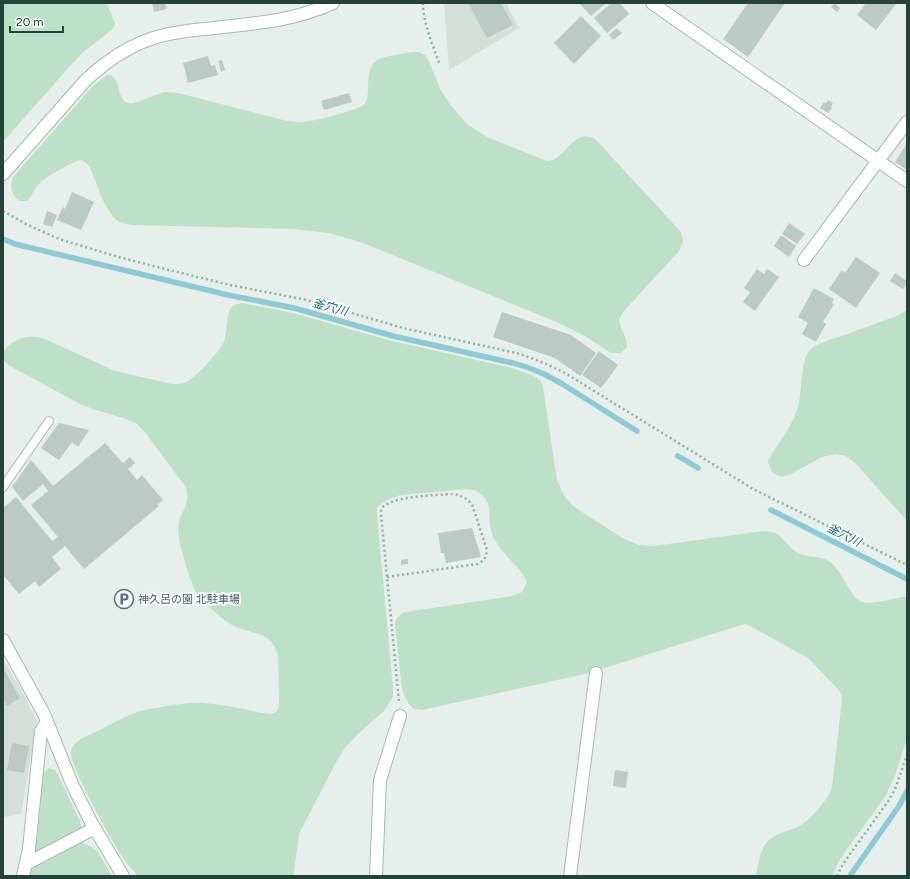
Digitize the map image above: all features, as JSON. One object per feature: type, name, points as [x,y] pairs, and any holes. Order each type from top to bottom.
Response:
[{"type":"street","points":[[3,174],[85,81],[111,59],[141,42],[191,30],[286,19],[333,3]]},
{"type":"street","points":[[652,3],[907,181]]},
{"type":"street","points":[[804,260],[907,122]]},
{"type":"street","points":[[3,640],[48,722],[72,784],[95,828],[123,876]]},
{"type":"street","points":[[570,876],[596,673]]},
{"type":"street","points":[[376,876],[380,780],[400,716]]},
{"type":"street","points":[[22,872],[29,849],[41,730],[48,722]]},
{"type":"street","points":[[22,872],[95,828]]},
{"type":"lane","points":[[3,487],[49,421]]},
{"type":"path","points":[[423,3],[426,21],[440,65]]},
{"type":"path","points":[[3,211],[26,224],[59,239],[107,254],[207,279],[307,300],[395,326],[533,358],[565,373],[753,489],[907,565]]},
{"type":"path","points":[[387,577],[477,564],[483,561],[486,557],[487,550],[472,504],[460,495],[452,494],[402,499],[384,506],[381,509],[381,514],[400,716]]},
{"type":"path","points":[[837,876],[889,800],[895,789],[907,755]]},
{"type":"shaded area","points":[[444,3],[506,3],[519,28],[449,70]]},
{"type":"shaded area","points":[[3,659],[37,721],[21,814],[3,817]]},
{"type":"green space","points":[[3,3],[107,3],[115,24],[113,29],[83,52],[3,142]]},
{"type":"green space","points":[[419,52],[425,55],[429,61],[440,89],[452,107],[468,125],[487,137],[547,161],[555,159],[572,143],[581,137],[592,137],[681,232],[683,241],[679,251],[624,311],[619,320],[626,339],[627,347],[621,353],[611,353],[585,336],[559,323],[363,243],[329,233],[293,229],[132,225],[122,223],[116,220],[111,214],[90,168],[81,160],[66,166],[43,181],[36,187],[27,201],[18,200],[12,191],[11,185],[13,177],[92,87],[107,75],[112,76],[115,80],[122,98],[128,103],[135,103],[166,92],[178,93],[287,121],[301,122],[335,115],[365,104],[368,95],[368,80],[371,67],[374,63],[386,57]]},
{"type":"green space","points":[[242,303],[293,313],[392,341],[512,368],[534,376],[540,380],[543,387],[557,480],[563,494],[573,506],[624,539],[639,545],[654,546],[763,531],[771,532],[779,536],[794,551],[806,556],[823,558],[830,562],[839,571],[853,595],[860,601],[869,603],[907,597],[907,738],[895,776],[885,797],[845,852],[832,876],[756,876],[761,853],[765,844],[778,834],[798,827],[808,820],[830,792],[832,787],[842,700],[838,689],[808,658],[746,624],[589,673],[422,710],[414,709],[408,703],[403,692],[401,682],[395,624],[398,616],[405,612],[513,596],[522,592],[527,582],[523,574],[499,547],[493,537],[490,526],[489,506],[485,498],[477,491],[467,489],[401,495],[385,501],[377,508],[393,696],[384,711],[357,735],[345,748],[336,762],[299,834],[294,872],[292,876],[138,876],[121,855],[83,785],[72,758],[71,751],[75,743],[120,719],[153,708],[199,703],[227,706],[268,714],[274,713],[277,711],[279,705],[278,655],[271,641],[260,634],[232,625],[212,610],[196,592],[182,552],[178,530],[180,518],[187,498],[185,486],[144,431],[136,423],[80,404],[8,365],[3,360],[3,352],[12,343],[22,338],[33,337],[45,339],[115,371],[172,384],[185,383],[199,372],[220,349],[225,339],[229,311],[236,304]]},
{"type":"green space","points":[[907,310],[907,521],[856,464],[846,456],[835,454],[822,457],[791,474],[781,477],[772,472],[768,462],[790,426],[797,410],[804,362],[809,351],[821,343],[897,316]]},
{"type":"green space","points":[[49,768],[55,770],[58,775],[81,826],[80,830],[38,852],[35,850],[35,846],[41,779]]},
{"type":"green space","points":[[82,843],[90,846],[98,852],[112,876],[28,876],[32,867],[72,844]]},
{"type":"building","points":[[152,3],[165,3],[167,9],[154,12]]},
{"type":"building","points":[[468,3],[501,3],[513,25],[487,38]]},
{"type":"building","points":[[579,3],[606,3],[591,16]]},
{"type":"building","points":[[611,3],[620,3],[629,14],[607,33],[594,18]]},
{"type":"building","points":[[748,3],[785,3],[748,57],[723,39]]},
{"type":"building","points":[[835,3],[840,8],[837,12],[831,7]]},
{"type":"building","points":[[866,3],[896,4],[876,30],[857,15]]},
{"type":"building","points":[[581,16],[601,36],[574,64],[554,43]]},
{"type":"building","points":[[617,28],[622,33],[613,40],[609,35]]},
{"type":"building","points":[[208,56],[211,66],[215,65],[218,75],[188,83],[183,63]]},
{"type":"building","points":[[222,60],[225,70],[221,72],[218,61]]},
{"type":"building","points":[[349,93],[352,102],[324,110],[321,101]]},
{"type":"building","points":[[828,100],[833,103],[832,108],[828,113],[820,108],[824,102],[826,103]]},
{"type":"building","points":[[907,143],[907,170],[895,162]]},
{"type":"building","points":[[72,192],[94,202],[81,230],[57,220],[63,207],[65,209]]},
{"type":"building","points":[[47,211],[57,215],[52,227],[43,224]]},
{"type":"building","points":[[789,223],[805,234],[797,244],[782,234]]},
{"type":"building","points":[[781,235],[796,246],[789,257],[774,246]]},
{"type":"building","points":[[856,257],[880,273],[856,308],[829,289],[842,270],[845,273]]},
{"type":"building","points":[[757,269],[764,274],[767,269],[779,277],[755,311],[743,302],[750,292],[744,288]]},
{"type":"building","points":[[895,273],[907,281],[907,284],[903,289],[890,281]]},
{"type":"building","points":[[814,288],[834,299],[832,303],[834,304],[823,322],[826,324],[816,342],[802,334],[808,323],[798,317]]},
{"type":"building","points":[[502,312],[571,335],[596,353],[580,376],[555,358],[493,337]]},
{"type":"building","points":[[599,351],[618,365],[601,388],[582,375]]},
{"type":"building","points":[[59,423],[89,430],[78,447],[72,442],[59,460],[41,448]]},
{"type":"building","points":[[105,443],[123,463],[130,457],[135,463],[128,469],[137,480],[142,475],[163,500],[157,505],[159,506],[84,569],[65,546],[52,557],[61,569],[39,587],[35,581],[19,594],[3,575],[3,508],[16,497],[52,541],[58,537],[31,505],[48,491],[43,484],[23,501],[12,487],[31,460],[53,486]]},
{"type":"building","points":[[472,528],[481,557],[446,563],[444,553],[441,553],[438,533]]},
{"type":"building","points":[[408,559],[408,564],[401,565],[401,560]]},
{"type":"building","points":[[3,668],[20,698],[7,706],[3,698]]},
{"type":"building","points":[[12,743],[29,746],[24,773],[7,770]]},
{"type":"building","points":[[615,770],[628,772],[626,788],[613,786]]},
{"type":"waterway","name":"釜穴川","points":[[3,239],[15,244],[228,295],[294,308],[393,336],[513,363],[544,374],[559,382],[637,431]]},
{"type":"waterway","name":"釜穴川","points":[[678,456],[698,468]]},
{"type":"waterway","name":"釜穴川","points":[[771,510],[907,579]]},
{"type":"waterway","points":[[850,876],[899,806],[907,791]]},
{"type":"place","name":"神久呂の園 北駐車場","points":[[124,599]]}]
